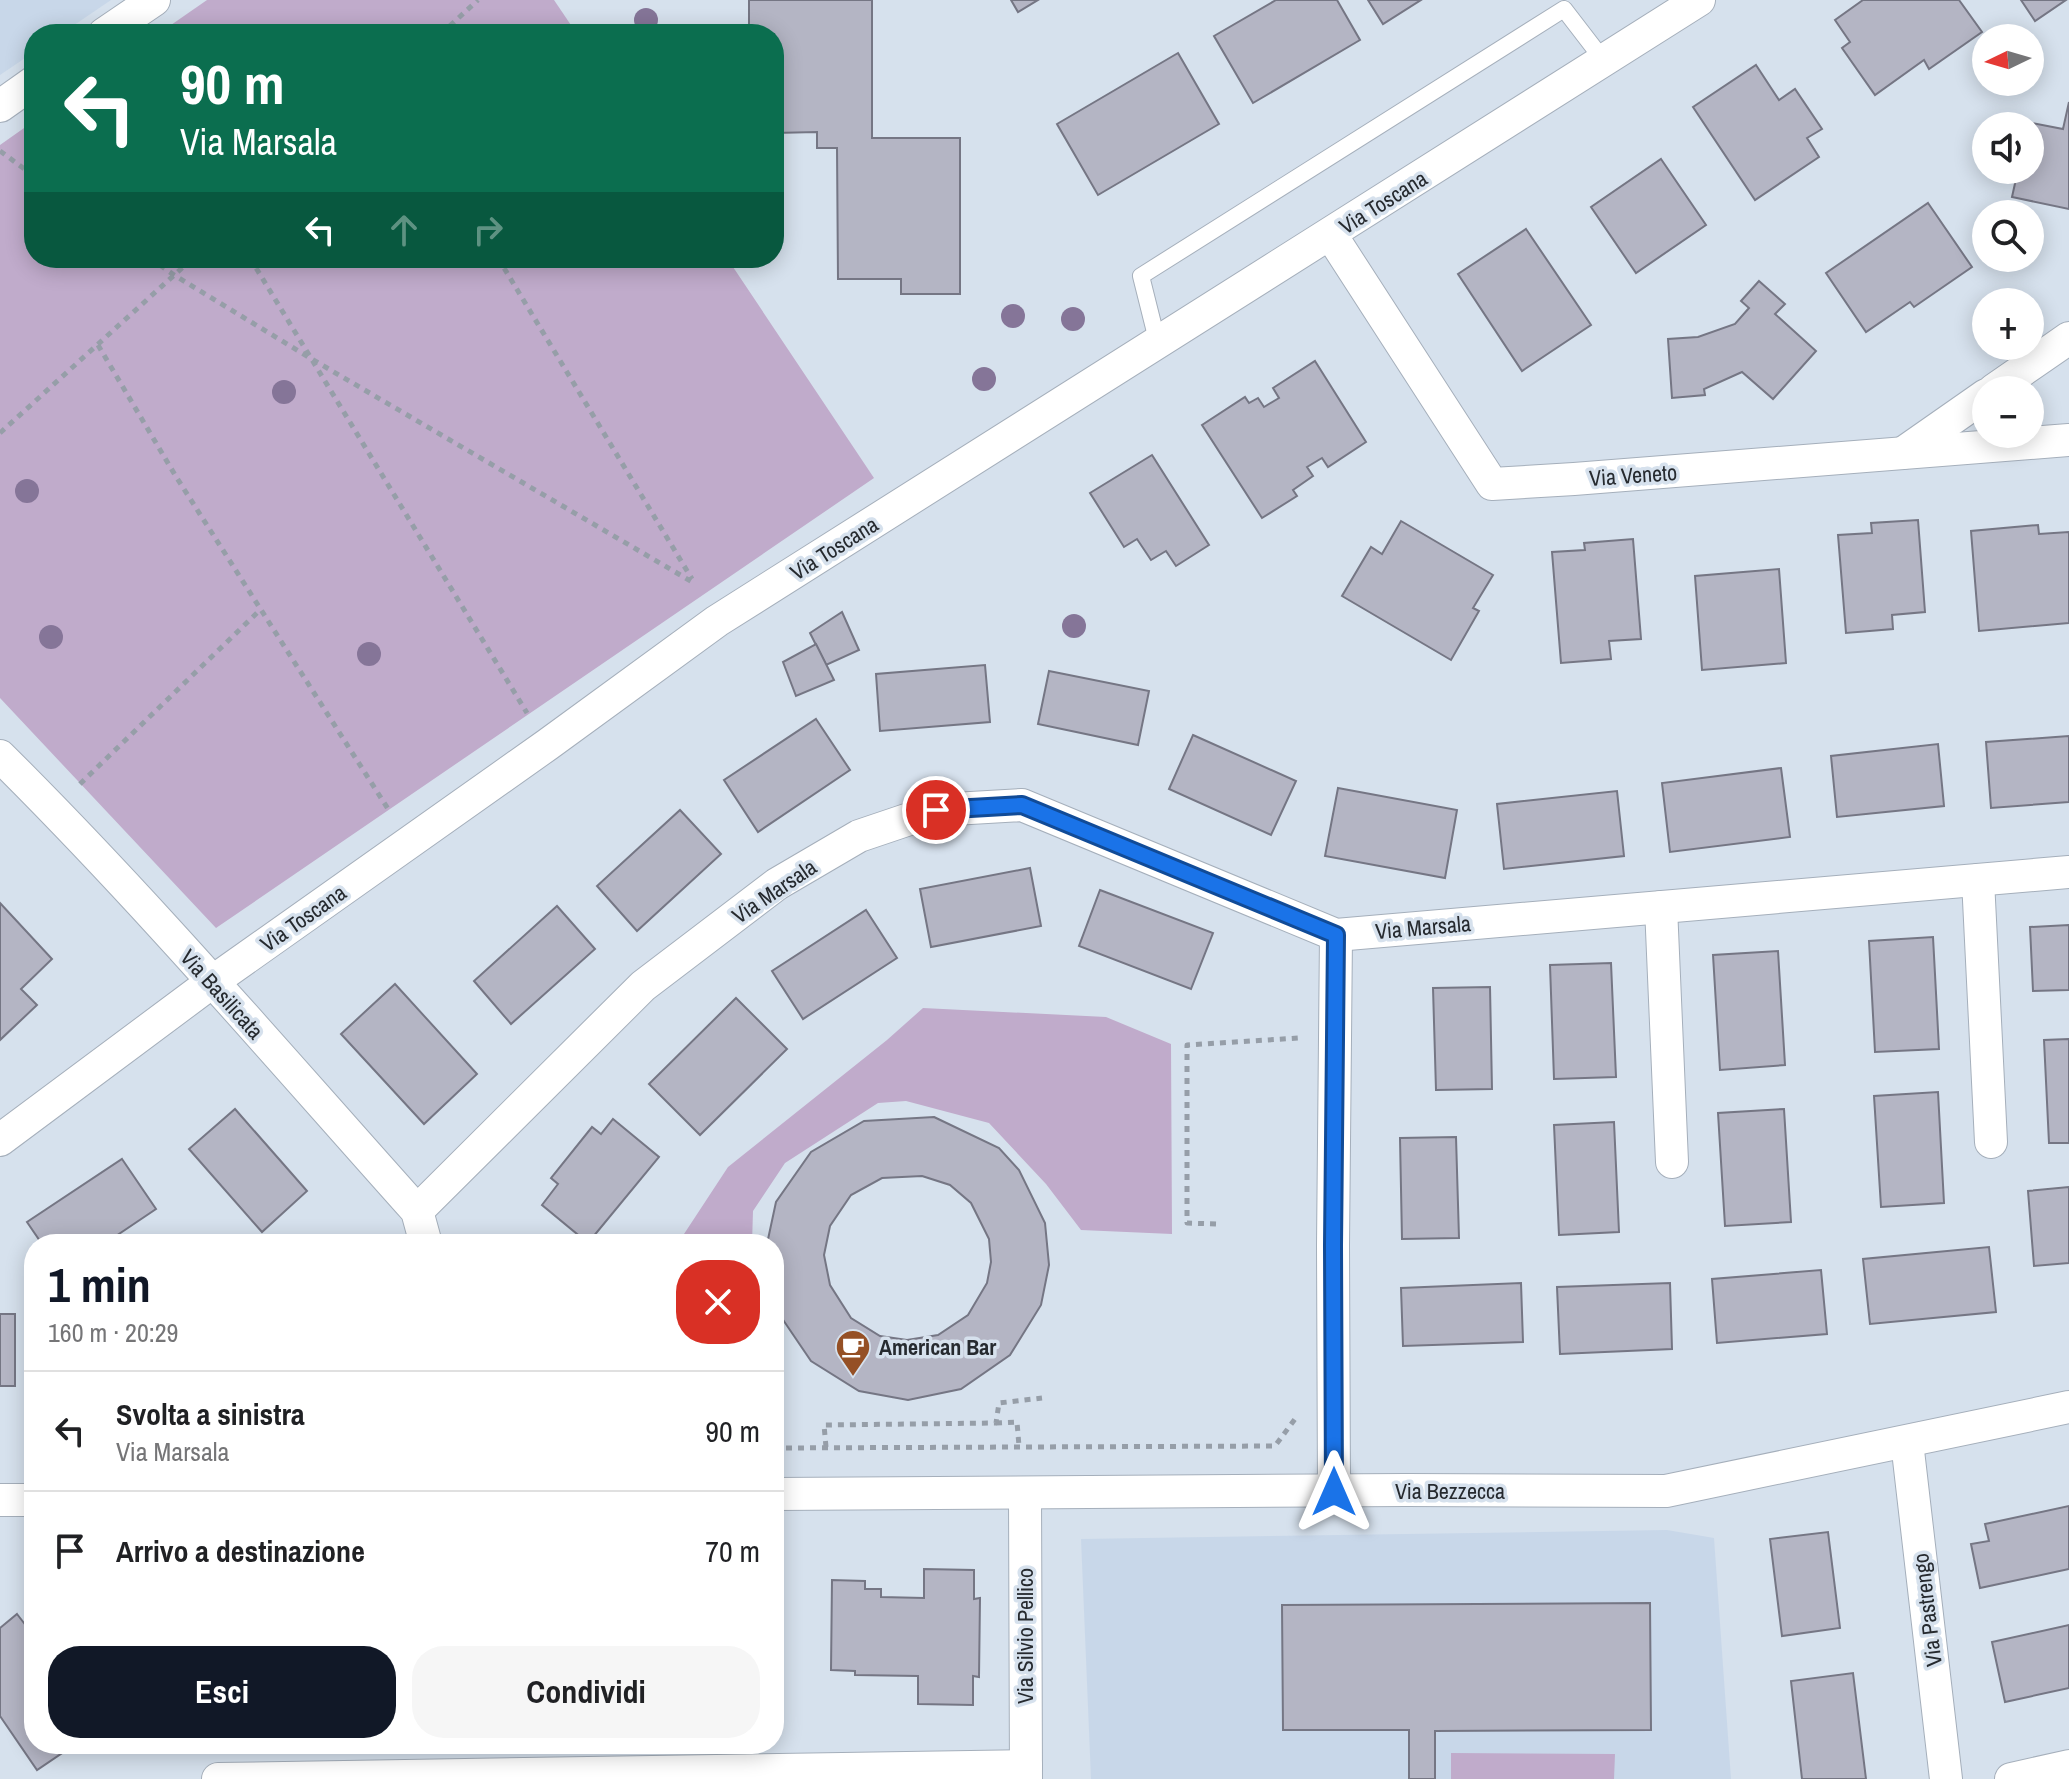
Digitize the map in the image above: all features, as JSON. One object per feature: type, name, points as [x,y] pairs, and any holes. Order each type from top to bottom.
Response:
[{"type":"street","points":[[119,24],[154,0]]},
{"type":"street","name":"Via Toscana","points":[[0,1140],[212,982],[717,621],[1699,0]]},
{"type":"street","points":[[0,106],[24,89]]},
{"type":"street","name":"Via Veneto","points":[[1331,235],[1492,484],[2069,440]]},
{"type":"street","points":[[2014,376],[2069,338]]},
{"type":"street","points":[[1900,454],[1972,405]]},
{"type":"street","name":"Via Basilicata","points":[[0,756],[54,809],[417,1211],[423,1234]]},
{"type":"street","name":"Via Marsala","points":[[417,1211],[655,977],[777,884],[859,836],[936,810],[1022,805],[1336,935],[2069,872]]},
{"type":"street","points":[[1978,880],[1991,1142]]},
{"type":"street","points":[[1661,907],[1672,1162]]},
{"type":"street","points":[[1334,1492],[1336,935]]},
{"type":"street","name":"Via Bezzecca","points":[[784,1494],[1666,1491],[2069,1407]]},
{"type":"street","name":"Via Pastrengo","points":[[1907,1442],[1946,1779]]},
{"type":"street","name":"Via Silvio Pellico","points":[[1025,1493],[1026,1772]]},
{"type":"street","points":[[0,1500],[24,1500]]},
{"type":"street","points":[[2011,1779],[2069,1766]]},
{"type":"street","points":[[218,1779],[1026,1772]]},
{"type":"lane","points":[[1158,344],[1141,276],[1180,251],[1564,9],[1604,61]]},
{"type":"path","points":[[452,24],[478,0]]},
{"type":"path","points":[[0,151],[24,169]]},
{"type":"path","points":[[164,268],[310,358],[694,583]]},
{"type":"path","points":[[0,433],[182,268]]},
{"type":"path","points":[[256,268],[547,745]]},
{"type":"path","points":[[504,268],[717,621]]},
{"type":"path","points":[[98,345],[175,475],[409,843]]},
{"type":"path","points":[[54,809],[260,610]]},
{"type":"path","points":[[1216,1224],[1187,1223],[1187,1045],[1301,1038],[1301,1051]]},
{"type":"path","points":[[996,1423],[999,1403],[1042,1398]]},
{"type":"path","points":[[784,1448],[1275,1446],[1301,1411]]},
{"type":"path","points":[[826,1447],[824,1425],[1017,1422],[1019,1446]]},
{"type":"shaded area","points":[[0,0],[111,0],[76,24],[24,24],[24,59],[0,75]]},
{"type":"shaded area","points":[[207,0],[554,0],[570,24],[172,24]]},
{"type":"shaded area","points":[[24,128],[24,268],[734,268],[874,478],[216,928],[0,698],[0,145]]},
{"type":"shaded area","points":[[923,1008],[1106,1017],[1171,1044],[1172,1234],[1081,1230],[1046,1184],[989,1123],[906,1101],[878,1103],[785,1163],[753,1211],[752,1234],[684,1234],[728,1167]]},
{"type":"shaded area","points":[[1667,1530],[1714,1538],[1731,1779],[1091,1779],[1081,1539]]},
{"type":"shaded area","points":[[1451,1753],[1615,1754],[1614,1779],[1451,1779]]},
{"type":"building","points":[[749,0],[872,0],[872,138],[960,138],[960,294],[901,294],[901,279],[838,279],[837,148],[817,148],[817,132],[784,133],[784,24],[749,24]]},
{"type":"building","points":[[1011,0],[1038,0],[1018,12]]},
{"type":"building","points":[[1276,0],[1337,0],[1360,40],[1253,103],[1214,36]]},
{"type":"building","points":[[1368,0],[1421,0],[1383,24]]},
{"type":"building","points":[[1863,0],[1959,0],[1976,24],[1972,24],[1972,39],[1929,69],[1924,60],[1875,95],[1842,48],[1850,42],[1835,20]]},
{"type":"building","points":[[2021,0],[2066,0],[2035,21]]},
{"type":"building","points":[[1178,53],[1219,124],[1098,195],[1057,124]]},
{"type":"building","points":[[1756,65],[1779,100],[1795,89],[1822,129],[1807,138],[1819,157],[1755,200],[1693,107]]},
{"type":"building","points":[[2069,102],[2069,209],[2044,204],[2044,200],[2012,197],[2015,184],[2044,184],[2044,125],[2063,129]]},
{"type":"building","points":[[1661,159],[1706,225],[1636,273],[1591,207]]},
{"type":"building","points":[[1928,203],[1972,267],[1914,307],[1910,302],[1866,332],[1826,273]]},
{"type":"building","points":[[1526,229],[1591,325],[1522,371],[1458,274]]},
{"type":"building","points":[[1759,281],[1785,304],[1775,314],[1816,351],[1773,399],[1742,372],[1704,389],[1705,395],[1672,398],[1668,339],[1698,337],[1735,324],[1749,308],[1741,301]]},
{"type":"building","points":[[1315,361],[1366,442],[1328,467],[1322,458],[1307,467],[1313,476],[1293,490],[1297,496],[1262,518],[1202,425],[1245,397],[1249,403],[1258,398],[1264,407],[1279,398],[1273,388]]},
{"type":"building","points":[[1152,455],[1209,545],[1176,566],[1166,551],[1151,560],[1137,539],[1124,547],[1090,493]]},
{"type":"building","points":[[1918,520],[1925,612],[1892,615],[1893,629],[1846,633],[1838,535],[1872,533],[1871,523]]},
{"type":"building","points":[[1401,521],[1493,575],[1473,608],[1479,611],[1451,660],[1342,596],[1371,547],[1382,554]]},
{"type":"building","points":[[2038,525],[2039,534],[2069,532],[2069,623],[1979,631],[1971,531]]},
{"type":"building","points":[[1633,539],[1641,639],[1609,641],[1611,659],[1561,663],[1552,552],[1585,550],[1584,543]]},
{"type":"building","points":[[1779,569],[1786,663],[1702,670],[1695,576]]},
{"type":"building","points":[[842,612],[859,650],[826,665],[810,633]]},
{"type":"building","points":[[816,644],[834,680],[796,696],[783,662]]},
{"type":"building","points":[[985,665],[990,722],[880,731],[876,674]]},
{"type":"building","points":[[1049,671],[1149,691],[1138,745],[1038,724]]},
{"type":"building","points":[[816,719],[850,770],[758,832],[724,780]]},
{"type":"building","points":[[1193,735],[1296,781],[1271,835],[1169,789]]},
{"type":"building","points":[[2069,736],[2069,802],[1991,808],[1986,742]]},
{"type":"building","points":[[1938,744],[1944,806],[1837,817],[1831,756]]},
{"type":"building","points":[[1781,768],[1790,837],[1670,852],[1662,783]]},
{"type":"building","points":[[1338,788],[1457,810],[1445,878],[1325,856]]},
{"type":"building","points":[[1617,791],[1624,856],[1504,869],[1497,804]]},
{"type":"building","points":[[680,810],[721,854],[637,931],[597,886]]},
{"type":"building","points":[[1030,868],[1041,926],[931,947],[920,889]]},
{"type":"building","points":[[1100,890],[1213,933],[1191,989],[1079,946]]},
{"type":"building","points":[[0,903],[52,959],[21,989],[37,1005],[0,1040]]},
{"type":"building","points":[[557,906],[595,949],[511,1024],[474,981]]},
{"type":"building","points":[[866,910],[897,958],[803,1019],[772,971]]},
{"type":"building","points":[[2069,925],[2069,990],[2033,991],[2030,927]]},
{"type":"building","points":[[1933,937],[1939,1049],[1875,1052],[1869,941]]},
{"type":"building","points":[[1778,951],[1785,1065],[1720,1070],[1713,955]]},
{"type":"building","points":[[1611,963],[1616,1077],[1554,1079],[1550,965]]},
{"type":"building","points":[[395,984],[477,1074],[424,1124],[341,1034]]},
{"type":"building","points":[[1490,987],[1492,1089],[1436,1090],[1433,988]]},
{"type":"building","points":[[736,998],[787,1049],[700,1135],[649,1084]]},
{"type":"building","points":[[2069,1039],[2069,1143],[2049,1143],[2044,1040]]},
{"type":"building","points":[[1938,1092],[1944,1203],[1881,1207],[1874,1096]]},
{"type":"building","points":[[235,1109],[307,1191],[262,1232],[189,1149]]},
{"type":"building","points":[[1784,1109],[1791,1222],[1725,1226],[1718,1113]]},
{"type":"building","points":[[934,1117],[999,1148],[1019,1170],[1045,1223],[1049,1265],[1041,1305],[1010,1355],[961,1389],[908,1400],[859,1391],[811,1361],[784,1321],[784,1234],[769,1234],[776,1202],[811,1152],[864,1121]],"holes":[[[922,1176],[950,1185],[971,1203],[989,1239],[991,1262],[987,1283],[968,1315],[938,1335],[907,1340],[880,1336],[851,1318],[830,1285],[824,1255],[830,1226],[851,1195],[882,1178]]]},
{"type":"building","points":[[613,1119],[659,1157],[595,1234],[577,1234],[542,1205],[558,1184],[551,1178],[592,1127],[601,1134]]},
{"type":"building","points":[[1614,1122],[1619,1232],[1559,1235],[1554,1125]]},
{"type":"building","points":[[1456,1137],[1459,1238],[1402,1239],[1400,1138]]},
{"type":"building","points":[[122,1159],[156,1209],[119,1234],[35,1234],[27,1222]]},
{"type":"building","points":[[2069,1187],[2069,1263],[2034,1266],[2028,1191]]},
{"type":"building","points":[[1989,1247],[1996,1312],[1870,1324],[1863,1259]]},
{"type":"building","points":[[1821,1270],[1827,1334],[1717,1343],[1712,1279]]},
{"type":"building","points":[[1521,1283],[1523,1342],[1403,1346],[1401,1288]]},
{"type":"building","points":[[1670,1283],[1672,1349],[1560,1354],[1557,1287]]},
{"type":"building","points":[[0,1314],[15,1314],[15,1386],[0,1386]]},
{"type":"building","points":[[2069,1506],[2069,1569],[1980,1588],[1971,1544],[1989,1541],[1985,1524]]},
{"type":"building","points":[[1828,1532],[1840,1628],[1782,1636],[1770,1539]]},
{"type":"building","points":[[924,1569],[974,1570],[974,1599],[980,1598],[979,1677],[973,1676],[973,1705],[918,1704],[918,1676],[855,1675],[855,1671],[831,1670],[832,1580],[865,1581],[865,1589],[881,1589],[881,1597],[924,1598]]},
{"type":"building","points":[[1650,1603],[1651,1730],[1435,1731],[1435,1779],[1409,1779],[1409,1730],[1283,1730],[1282,1605]]},
{"type":"building","points":[[17,1614],[24,1623],[24,1751],[0,1716],[0,1628]]},
{"type":"building","points":[[2069,1625],[2069,1688],[2005,1702],[1992,1642]]},
{"type":"building","points":[[1853,1673],[1866,1779],[1802,1779],[1791,1681]]},
{"type":"building","points":[[26,1754],[61,1754],[37,1770]]},
{"type":"place","name":"American Bar","points":[[853,1378]]},
{"type":"route","points":[[936,810],[1022,805],[1336,935],[1334,1492]]}]
